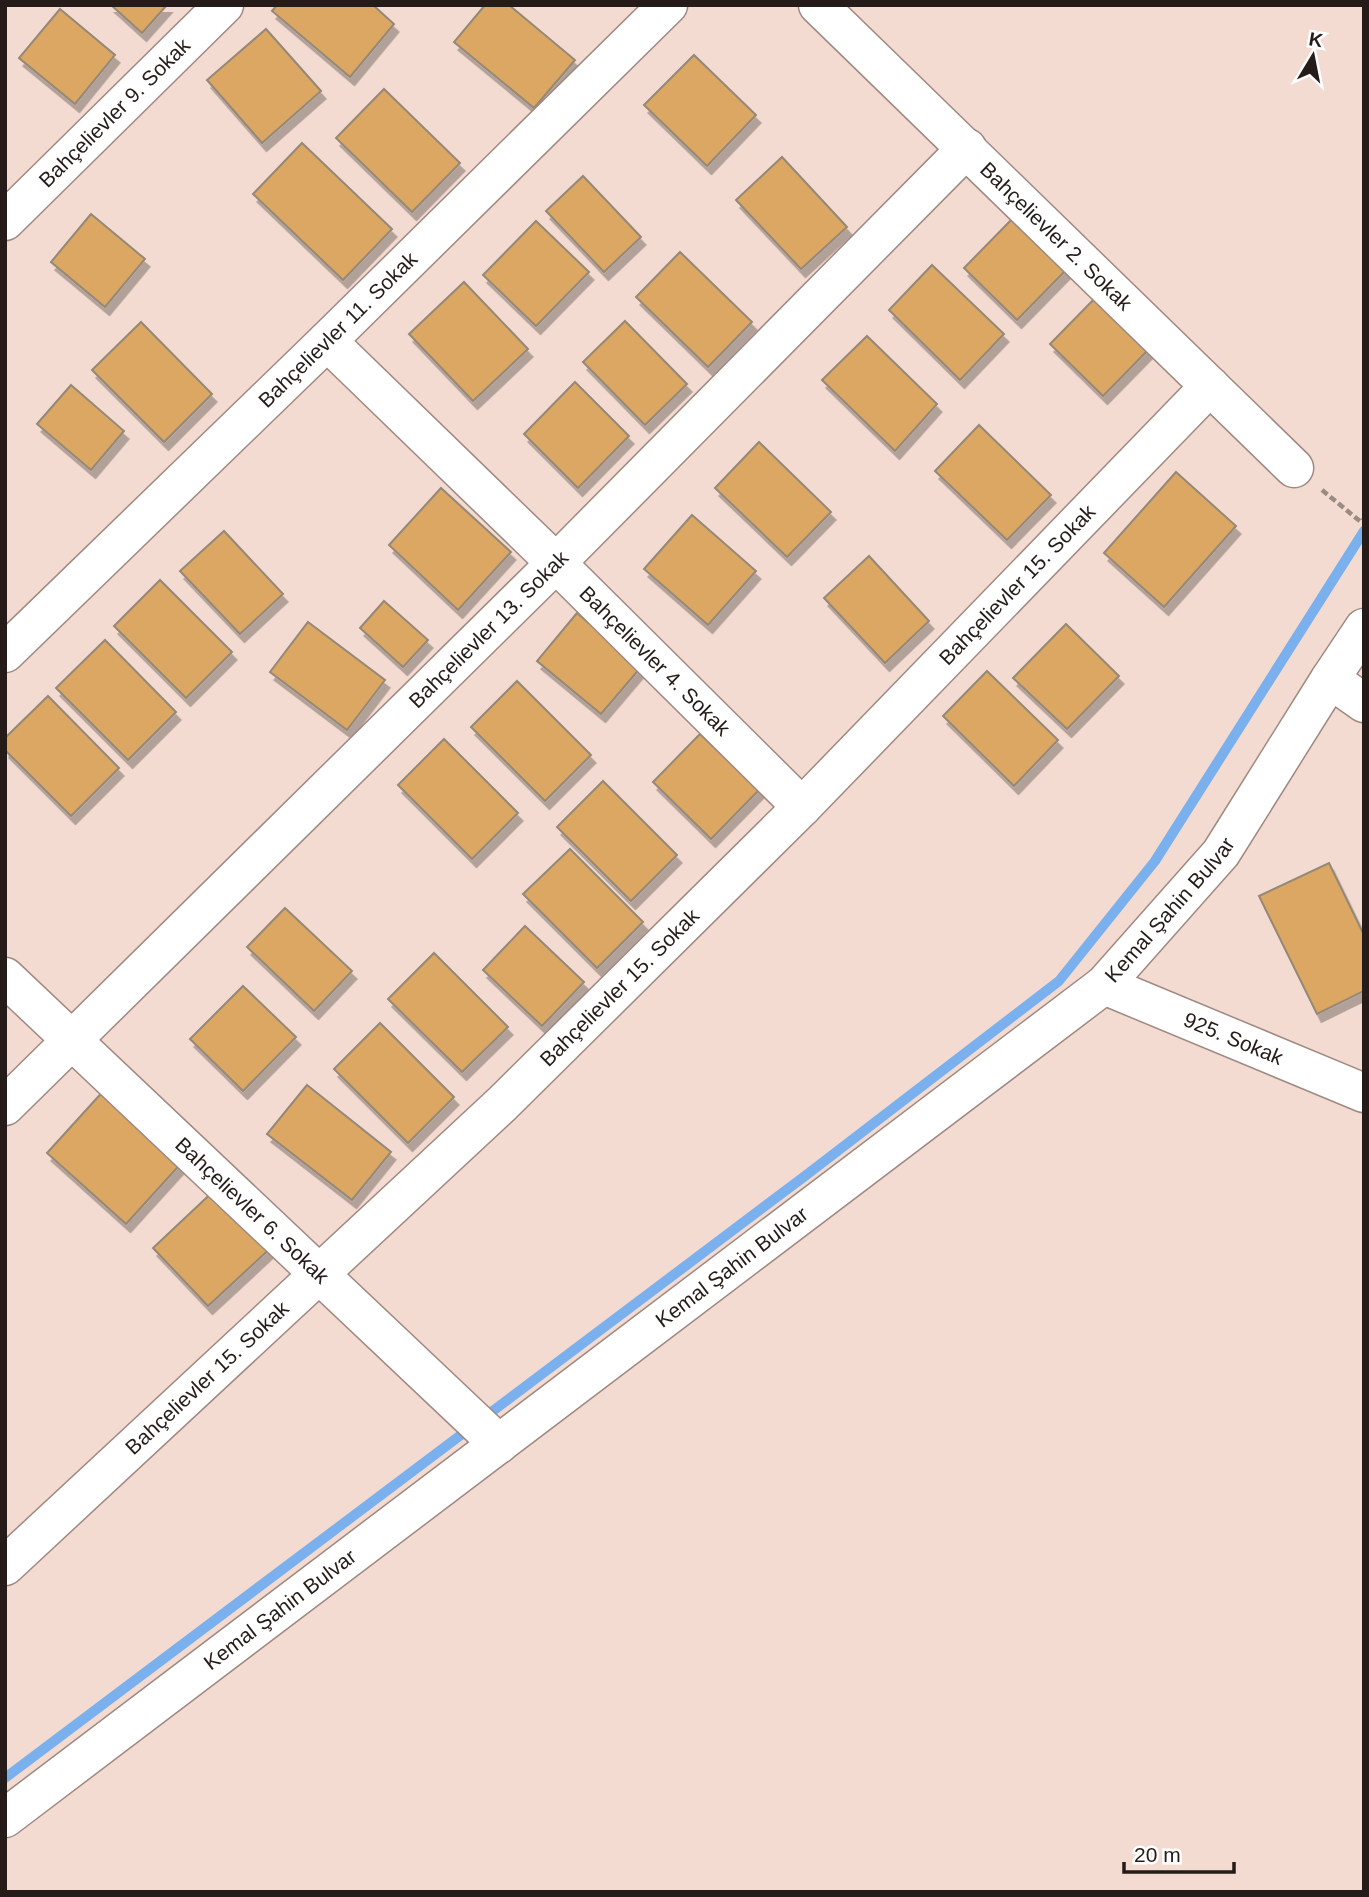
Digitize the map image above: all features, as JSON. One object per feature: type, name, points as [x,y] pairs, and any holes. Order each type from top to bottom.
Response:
[{"type":"street","name":"Bahçelievler 9. Sokak","points":[[5,221],[224,5]]},
{"type":"street","name":"Bahçelievler 11. Sokak","points":[[5,653],[668,5]]},
{"type":"street","name":"Bahçelievler 2. Sokak","points":[[818,5],[1294,468]]},
{"type":"street","name":"Bahçelievler 13. Sokak","points":[[5,1106],[556,563],[967,148]]},
{"type":"street","name":"Bahçelievler 4. Sokak","points":[[327,341],[802,807]]},
{"type":"street","name":"Bahçelievler 15. Sokak","points":[[5,1566],[502,1104],[802,807],[1210,386]]},
{"type":"street","name":"Kemal Şahin Bulvar","points":[[5,1818],[497,1442],[1104,985],[1221,853],[1329,678],[1364,628]]},
{"type":"street","points":[[1329,678],[1364,703]]},
{"type":"street","name":"Bahçelievler 6. Sokak","points":[[5,977],[497,1442]]},
{"type":"street","name":"925. Sokak","points":[[1104,985],[1364,1093]]},
{"type":"path","points":[[1294,468],[1361,522],[1364,519]]},
{"type":"building","points":[[111,5],[167,5],[142,33]]},
{"type":"building","points":[[277,5],[373,5],[394,24],[350,77],[272,11]]},
{"type":"building","points":[[485,5],[509,5],[575,60],[534,108],[454,42]]},
{"type":"building","points":[[60,9],[115,55],[75,104],[19,58]]},
{"type":"building","points":[[266,29],[321,91],[262,143],[207,80]]},
{"type":"building","points":[[694,55],[756,115],[707,166],[644,105]]},
{"type":"building","points":[[384,89],[460,163],[412,212],[336,138]]},
{"type":"building","points":[[302,143],[392,229],[343,280],[253,194]]},
{"type":"building","points":[[782,157],[847,227],[801,269],[736,200]]},
{"type":"building","points":[[583,176],[641,237],[604,272],[546,211]]},
{"type":"building","points":[[91,214],[145,259],[105,307],[51,262]]},
{"type":"building","points":[[1017,214],[1070,266],[1017,320],[964,268]]},
{"type":"building","points":[[536,221],[589,272],[536,326],[483,275]]},
{"type":"building","points":[[680,252],[752,322],[708,367],[636,297]]},
{"type":"building","points":[[932,265],[1004,334],[960,380],[889,310]]},
{"type":"building","points":[[464,282],[528,349],[473,401],[409,334]]},
{"type":"building","points":[[1103,290],[1156,342],[1103,396],[1050,344]]},
{"type":"building","points":[[625,321],[687,384],[645,425],[583,362]]},
{"type":"building","points":[[141,322],[212,394],[164,442],[92,370]]},
{"type":"building","points":[[867,336],[937,404],[895,451],[822,380]]},
{"type":"building","points":[[575,382],[629,436],[578,488],[524,434]]},
{"type":"building","points":[[71,385],[124,431],[91,470],[37,424]]},
{"type":"building","points":[[979,425],[1051,495],[1007,540],[935,471]]},
{"type":"building","points":[[759,442],[831,512],[787,557],[715,488]]},
{"type":"building","points":[[1176,472],[1236,526],[1164,607],[1104,553]]},
{"type":"building","points":[[441,488],[511,552],[458,610],[389,545]]},
{"type":"building","points":[[692,515],[756,571],[708,625],[644,569]]},
{"type":"building","points":[[224,531],[283,594],[240,634],[180,571]]},
{"type":"building","points":[[869,556],[929,621],[885,663],[824,598]]},
{"type":"building","points":[[160,580],[232,652],[186,698],[114,626]]},
{"type":"building","points":[[384,601],[428,640],[403,667],[360,628]]},
{"type":"building","points":[[577,613],[641,667],[601,714],[537,661]]},
{"type":"building","points":[[308,622],[385,680],[347,730],[270,672]]},
{"type":"building","points":[[1066,624],[1119,676],[1067,729],[1013,678]]},
{"type":"building","points":[[105,640],[176,712],[128,760],[56,688]]},
{"type":"building","points":[[987,671],[1058,740],[1014,786],[943,716]]},
{"type":"building","points":[[517,681],[591,755],[545,801],[471,727]]},
{"type":"building","points":[[48,696],[119,768],[71,816],[5,750],[5,738]]},
{"type":"building","points":[[700,734],[759,790],[711,839],[653,782]]},
{"type":"building","points":[[444,739],[518,813],[472,859],[398,785]]},
{"type":"building","points":[[603,781],[677,855],[631,901],[557,827]]},
{"type":"building","points":[[570,849],[643,922],[597,968],[523,894]]},
{"type":"building","points":[[1329,863],[1364,935],[1364,991],[1317,1014],[1259,896]]},
{"type":"building","points":[[285,908],[352,971],[314,1011],[247,947]]},
{"type":"building","points":[[525,926],[584,982],[542,1026],[483,970]]},
{"type":"building","points":[[434,953],[508,1027],[462,1072],[388,999]]},
{"type":"building","points":[[243,986],[296,1037],[243,1091],[190,1039]]},
{"type":"building","points":[[380,1023],[454,1097],[408,1143],[334,1069]]},
{"type":"building","points":[[307,1085],[391,1152],[352,1200],[267,1134]]},
{"type":"building","points":[[107,1087],[186,1158],[126,1224],[47,1153]]},
{"type":"building","points":[[220,1185],[275,1244],[208,1306],[153,1248]]},
{"type":"waterway","points":[[5,1778],[805,1176],[1059,981],[1155,861],[1364,531]]}]
